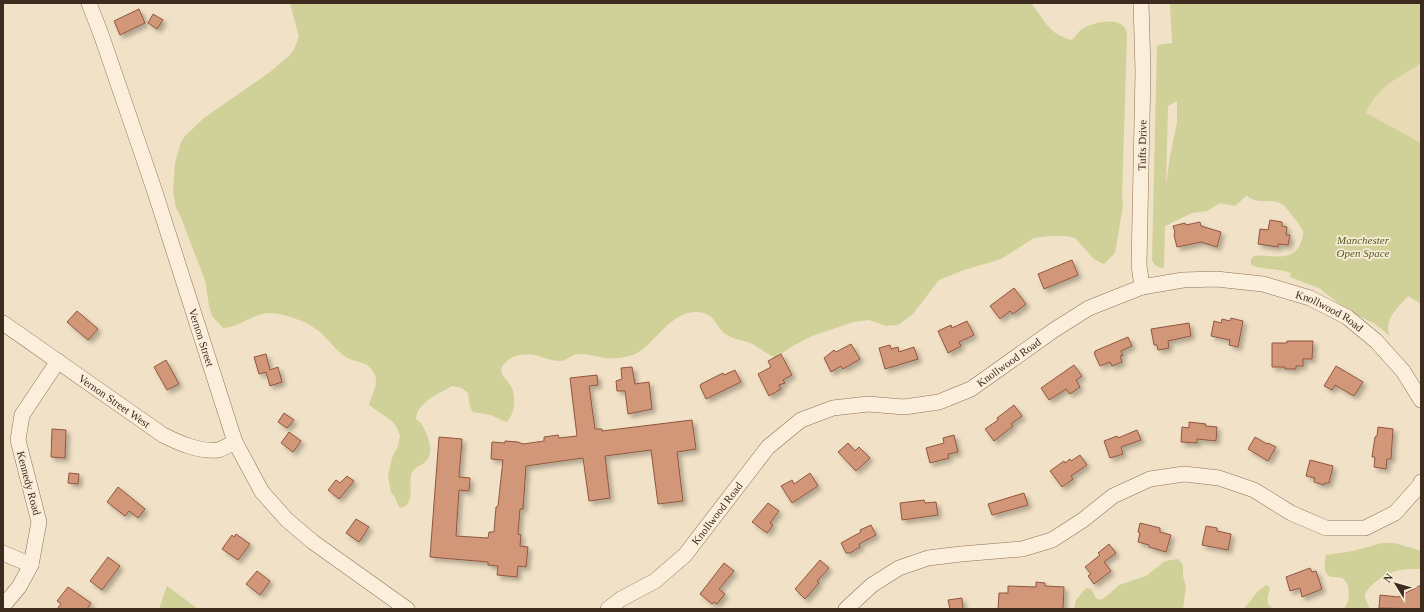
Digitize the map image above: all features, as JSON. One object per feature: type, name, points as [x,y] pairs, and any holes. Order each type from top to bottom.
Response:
[{"type":"street","name":"Vernon Street","points":[[89,3],[154,189],[235,442],[262,492],[286,520],[312,542],[407,609]]},
{"type":"street","name":"Tufts Drive","points":[[1141,3],[1143,72],[1140,265],[1142,287]]},
{"type":"street","name":"Knollwood Road","points":[[608,609],[626,604],[655,582],[685,555],[768,447],[800,420],[833,408],[868,404],[904,407],[939,402],[971,389],[1054,330],[1089,308],[1142,287],[1183,280],[1216,279],[1263,284],[1310,298],[1347,317],[1376,341],[1403,371],[1421,400]]},
{"type":"street","name":"Vernon Street West","points":[[3,323],[163,435],[180,444],[201,449],[219,450],[235,442]]},
{"type":"street","name":"Kennedy Road","points":[[3,606],[19,587],[31,565],[39,522],[18,440],[22,415],[58,361]]},
{"type":"street","points":[[846,609],[872,585],[899,568],[928,558],[1022,549],[1052,540],[1083,520],[1113,496],[1150,479],[1184,474],[1219,478],[1254,490],[1291,513],[1326,528],[1365,528],[1395,513],[1421,482]]},
{"type":"street","points":[[3,553],[31,565]]},
{"type":"shaded area","points":[[1421,63],[1421,148],[1364,118],[1370,104],[1381,89]]},
{"type":"green space","points":[[290,3],[1031,3],[1051,30],[1071,40],[1080,30],[1087,26],[1100,22],[1114,22],[1124,27],[1127,33],[1123,206],[1115,253],[1104,264],[1094,259],[1075,238],[1067,236],[1052,236],[1034,238],[1001,259],[964,270],[939,280],[913,314],[898,325],[886,326],[869,320],[853,322],[812,336],[791,347],[776,358],[750,343],[727,335],[712,318],[703,313],[697,312],[680,316],[665,327],[646,347],[639,352],[621,358],[579,354],[560,361],[535,355],[516,356],[508,360],[501,370],[503,376],[512,388],[514,397],[513,411],[506,422],[491,415],[473,412],[470,407],[468,393],[462,388],[452,386],[430,399],[420,408],[416,419],[421,423],[427,434],[430,444],[430,455],[424,463],[412,472],[410,498],[405,506],[400,508],[395,497],[391,493],[388,475],[400,436],[393,422],[369,405],[376,385],[376,377],[374,373],[365,364],[342,355],[316,329],[304,322],[284,315],[265,313],[236,325],[223,328],[212,316],[205,280],[176,208],[173,192],[175,163],[181,142],[185,136],[204,118],[270,72],[289,56],[299,37]]},
{"type":"green space","name":"Manchester Open Space","points":[[1170,3],[1421,3],[1421,63],[1382,89],[1366,113],[1421,143],[1421,304],[1408,296],[1396,309],[1390,319],[1388,330],[1390,336],[1375,324],[1347,310],[1319,288],[1290,277],[1291,273],[1251,265],[1251,259],[1254,256],[1288,255],[1293,253],[1301,243],[1303,237],[1302,229],[1287,209],[1278,202],[1261,201],[1247,196],[1235,206],[1220,203],[1207,211],[1192,213],[1165,226],[1164,268],[1156,266],[1152,260],[1157,45],[1172,43]],"holes":[[[1177,101],[1177,123],[1170,156],[1166,185],[1168,106]]]},
{"type":"green space","points":[[1382,543],[1395,543],[1421,551],[1421,569],[1405,569],[1396,571],[1377,581],[1368,589],[1365,597],[1370,609],[1343,609],[1349,598],[1348,585],[1342,578],[1327,574],[1325,567],[1326,555],[1353,551]]},
{"type":"green space","points":[[1178,559],[1183,565],[1183,576],[1186,586],[1183,609],[1074,609],[1076,600],[1086,588],[1091,589],[1096,598],[1101,600],[1119,585],[1146,576],[1165,561]]},
{"type":"green space","points":[[1266,585],[1270,588],[1268,604],[1273,609],[1244,609],[1258,591]]},
{"type":"green space","points":[[167,586],[198,609],[159,609]]},
{"type":"building","points":[[139,9],[145,23],[120,35],[114,21]]},
{"type":"building","points":[[153,14],[163,20],[157,29],[148,23]]},
{"type":"building","points":[[1270,220],[1282,222],[1282,226],[1287,227],[1286,235],[1290,235],[1288,245],[1278,244],[1278,247],[1258,244],[1260,229],[1268,230]]},
{"type":"building","points":[[1200,222],[1201,226],[1221,232],[1217,247],[1201,242],[1177,247],[1173,226],[1185,223],[1186,225]]},
{"type":"building","points":[[1072,260],[1078,275],[1044,289],[1038,274]]},
{"type":"building","points":[[1014,288],[1026,304],[1013,314],[1010,311],[1000,319],[990,306]]},
{"type":"building","points":[[77,311],[98,329],[88,340],[67,322]]},
{"type":"building","points":[[1231,318],[1243,321],[1238,347],[1229,345],[1230,340],[1211,336],[1214,321],[1221,323],[1222,319],[1230,321]]},
{"type":"building","points":[[967,321],[974,335],[959,342],[961,346],[948,353],[938,331],[951,325],[952,328]]},
{"type":"building","points":[[1189,323],[1191,336],[1168,341],[1169,348],[1158,350],[1157,345],[1154,345],[1151,329]]},
{"type":"building","points":[[1128,337],[1132,346],[1121,351],[1123,355],[1120,356],[1122,362],[1112,366],[1110,362],[1100,366],[1094,353],[1095,351]]},
{"type":"building","points":[[1287,341],[1313,341],[1312,359],[1303,359],[1303,366],[1296,366],[1296,369],[1272,367],[1272,343],[1287,343]]},
{"type":"building","points":[[851,344],[860,359],[843,369],[841,366],[831,372],[824,358],[834,350],[836,352]]},
{"type":"building","points":[[890,345],[891,349],[898,347],[899,352],[914,347],[918,359],[885,369],[879,348]]},
{"type":"building","points":[[266,354],[270,370],[278,367],[282,382],[270,386],[266,372],[259,374],[254,357]]},
{"type":"building","points":[[781,354],[792,375],[783,380],[785,383],[779,385],[781,389],[769,396],[758,374],[771,367],[768,361]]},
{"type":"building","points":[[166,360],[179,384],[167,390],[154,367]]},
{"type":"building","points":[[1074,365],[1082,376],[1076,380],[1080,387],[1070,394],[1066,389],[1049,400],[1041,388]]},
{"type":"building","points":[[1336,366],[1363,382],[1354,396],[1335,385],[1332,390],[1324,386]]},
{"type":"building","points":[[632,367],[635,384],[649,382],[652,409],[628,414],[625,391],[617,391],[616,381],[622,379],[621,368]]},
{"type":"building","points":[[735,370],[741,382],[706,399],[700,386],[701,384],[723,373],[724,375]]},
{"type":"building","points":[[597,375],[598,385],[589,386],[595,429],[602,429],[602,431],[692,420],[696,449],[677,452],[683,501],[658,504],[651,450],[605,456],[610,498],[589,501],[583,458],[526,466],[523,509],[520,509],[518,534],[521,535],[520,546],[528,547],[526,567],[518,566],[517,577],[497,575],[498,566],[488,565],[488,562],[430,557],[439,437],[462,439],[459,477],[470,478],[469,491],[459,490],[456,536],[488,538],[489,532],[494,532],[503,460],[491,459],[492,442],[505,443],[505,441],[523,444],[544,441],[544,437],[558,435],[559,438],[577,436],[570,378]]},
{"type":"building","points":[[1014,405],[1022,416],[1011,424],[1013,426],[994,441],[985,429],[998,420],[997,418]]},
{"type":"building","points":[[284,413],[294,420],[287,428],[278,422]]},
{"type":"building","points":[[1189,422],[1217,427],[1216,441],[1197,439],[1197,443],[1181,442],[1182,427],[1189,428]]},
{"type":"building","points":[[1378,427],[1393,429],[1391,459],[1387,459],[1386,469],[1374,467],[1375,457],[1372,457]]},
{"type":"building","points":[[52,429],[66,430],[65,458],[51,457]]},
{"type":"building","points":[[1137,430],[1141,440],[1121,447],[1123,454],[1110,458],[1104,441],[1117,436],[1118,438]]},
{"type":"building","points":[[289,432],[301,441],[293,452],[281,443]]},
{"type":"building","points":[[954,435],[958,452],[948,454],[949,458],[930,463],[926,448],[944,443],[943,438]]},
{"type":"building","points":[[1255,437],[1276,447],[1268,461],[1248,449]]},
{"type":"building","points":[[848,443],[855,451],[859,447],[870,458],[856,471],[838,452]]},
{"type":"building","points":[[1080,455],[1087,465],[1071,476],[1073,479],[1062,487],[1050,471],[1064,461],[1065,463],[1070,459],[1071,461]]},
{"type":"building","points":[[1310,460],[1333,466],[1329,483],[1325,483],[1324,485],[1314,482],[1315,478],[1306,476]]},
{"type":"building","points":[[69,473],[79,474],[78,484],[68,483]]},
{"type":"building","points":[[810,473],[818,486],[792,503],[781,486],[792,480],[794,484]]},
{"type":"building","points":[[347,476],[354,481],[339,499],[328,490],[336,480],[340,483]]},
{"type":"building","points":[[118,487],[145,509],[138,518],[129,511],[125,516],[107,502]]},
{"type":"building","points":[[1024,493],[1028,505],[992,515],[988,504]]},
{"type":"building","points":[[924,500],[925,503],[936,502],[938,515],[902,520],[900,503]]},
{"type":"building","points":[[768,503],[779,511],[770,523],[773,525],[767,533],[752,522]]},
{"type":"building","points":[[356,519],[369,527],[359,542],[346,533]]},
{"type":"building","points":[[1140,523],[1160,528],[1160,532],[1171,535],[1166,552],[1138,542]]},
{"type":"building","points":[[871,525],[876,535],[859,544],[860,547],[850,553],[846,553],[841,543],[861,532],[860,530]]},
{"type":"building","points":[[1206,526],[1217,528],[1217,531],[1231,534],[1228,550],[1202,545]]},
{"type":"building","points":[[236,534],[250,544],[238,560],[222,549],[232,535],[234,537]]},
{"type":"building","points":[[1109,544],[1116,553],[1104,562],[1111,571],[1094,584],[1088,576],[1091,574],[1085,567],[1100,555],[1098,553]]},
{"type":"building","points":[[108,557],[120,566],[102,590],[90,581]]},
{"type":"building","points":[[820,560],[829,568],[817,581],[819,583],[805,599],[795,589]]},
{"type":"building","points":[[724,563],[734,571],[719,589],[725,594],[717,604],[714,602],[712,604],[700,594]]},
{"type":"building","points":[[1310,568],[1312,572],[1316,571],[1322,589],[1302,597],[1300,588],[1290,591],[1286,577]]},
{"type":"building","points":[[257,571],[270,581],[260,595],[246,584]]},
{"type":"building","points":[[1036,582],[1045,583],[1045,586],[1064,587],[1063,609],[998,609],[999,593],[1008,593],[1008,586],[1036,587]]},
{"type":"building","points":[[1421,585],[1421,609],[1379,608],[1380,595],[1398,597]]},
{"type":"building","points":[[68,587],[91,603],[87,609],[57,609],[61,604],[57,601]]},
{"type":"building","points":[[962,598],[963,609],[950,609],[948,600]]}]
